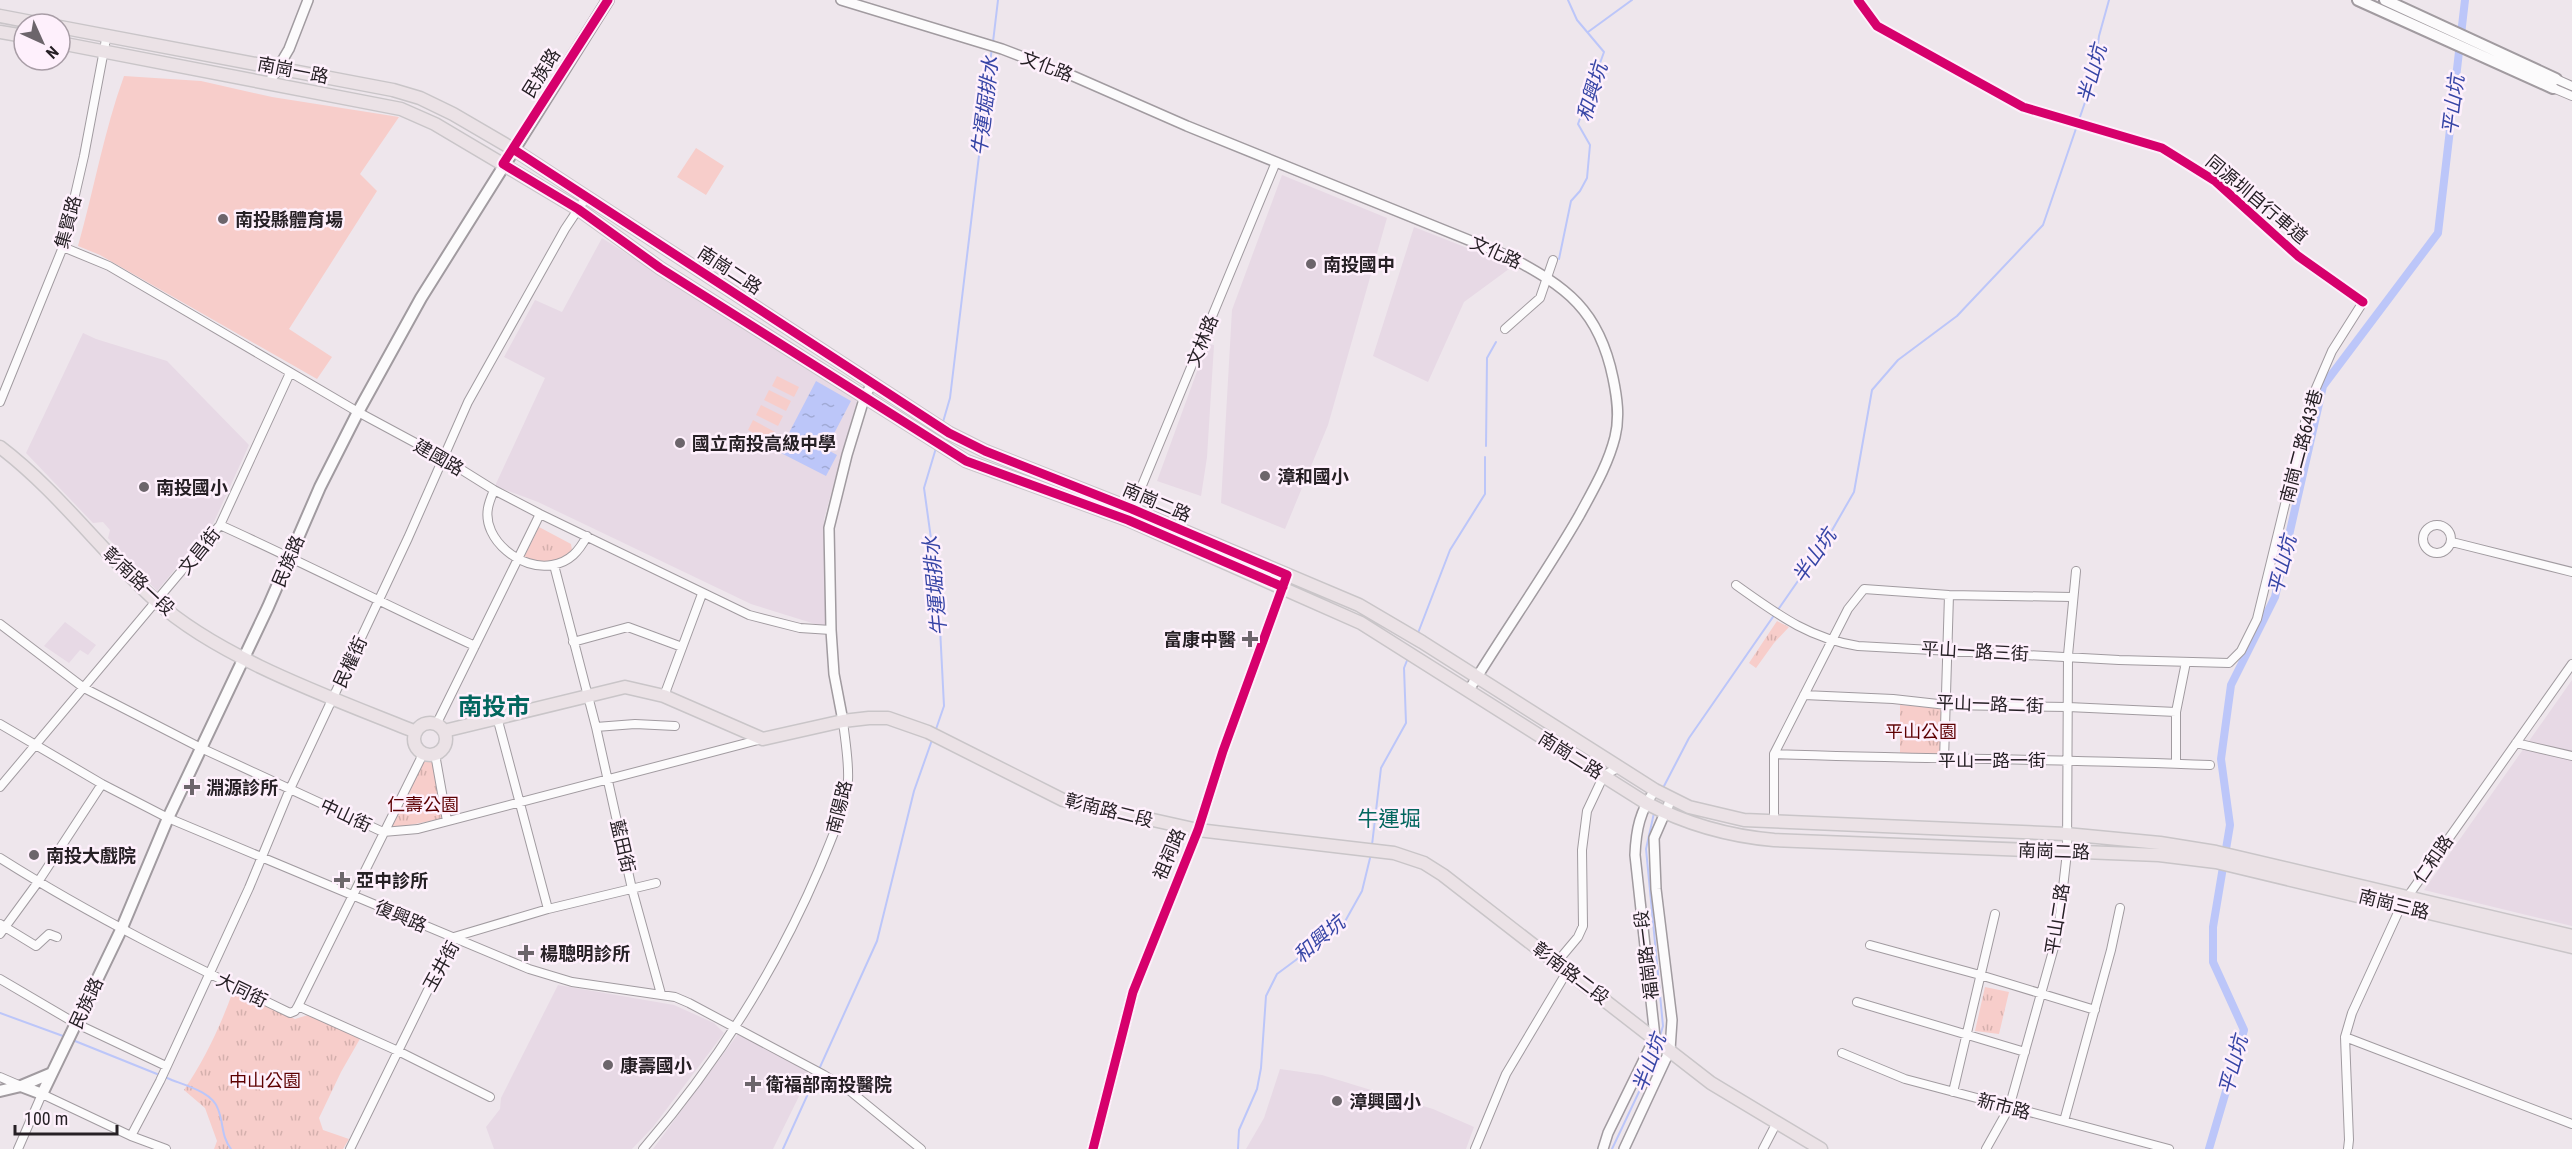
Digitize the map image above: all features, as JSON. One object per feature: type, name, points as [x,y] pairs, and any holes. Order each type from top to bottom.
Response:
[{"type":"main road","name":"民族路","points":[[42,1094],[121,930],[168,818],[242,657],[268,607],[320,487],[357,412],[412,312],[608,0]]},
{"type":"main road","points":[[2358,0],[2445,41],[2475,49],[2554,83]]},
{"type":"main road","points":[[2385,0],[2447,29],[2475,49]]},
{"type":"main road","name":"南崗一路","points":[[72,29],[393,90],[420,98],[453,114],[513,149]]},
{"type":"main road","name":"南崗一路","points":[[72,46],[400,109],[435,124],[503,164]]},
{"type":"main road","name":"南崗二路","points":[[513,149],[949,433],[985,452],[1285,581],[1359,605],[1422,642],[1671,799],[1717,815],[1744,820],[2066,834],[2160,843],[2216,857]]},
{"type":"main road","name":"南崗二路","points":[[503,164],[578,209],[660,268],[943,447],[986,470],[1130,514]]},
{"type":"main road","name":"彰南路一段","points":[[0,447],[28,471],[157,602],[191,627],[242,657],[333,698]]},
{"type":"main road","name":"南崗二路","points":[[1285,581],[1361,623],[1646,803],[1664,813],[1710,830],[1764,839],[2216,857]]},
{"type":"main road","points":[[440,728],[444,747],[429,754],[414,743],[416,732],[426,724],[440,728],[625,687],[664,696],[763,739]]},
{"type":"main road","points":[[333,698],[416,732]]},
{"type":"main road","name":"彰南路二段","points":[[763,739],[843,721],[888,718],[932,734],[1063,800],[1198,830],[1372,849],[1410,857],[1433,868],[1718,1088],[1821,1149]]},
{"type":"main road","name":"南崗三路","points":[[2216,857],[2404,901],[2572,936]]},
{"type":"main road","name":"南崗三路","points":[[2404,901],[2572,947]]},
{"type":"main road","points":[[0,1091],[21,1086],[52,1073]]},
{"type":"main road","points":[[21,1086],[42,1094]]},
{"type":"street","points":[[269,82],[289,49],[308,0]]},
{"type":"street","name":"文化路","points":[[841,0],[1002,49],[1073,76],[1276,162],[1508,256],[1546,278],[1574,299],[1592,318],[1603,339],[1617,396],[1616,435],[1609,459],[1567,537],[1469,690]]},
{"type":"street","name":"集賢路","points":[[0,402],[63,248],[82,166],[106,34]]},
{"type":"street","points":[[2554,83],[2572,86]]},
{"type":"street","points":[[2554,83],[2572,96]]},
{"type":"street","name":"文林路","points":[[1130,514],[1276,162]]},
{"type":"street","name":"民權街","points":[[131,1136],[208,974],[290,789],[444,459],[468,402],[587,196]]},
{"type":"street","name":"建國路","points":[[63,248],[109,266],[357,412],[540,514],[749,615],[800,628],[831,630]]},
{"type":"street","points":[[1505,329],[1540,298],[1553,260]]},
{"type":"street","name":"南崗二路643巷","points":[[2229,663],[2241,651],[2257,619],[2310,402],[2332,351],[2363,302]]},
{"type":"street","name":"文昌街","points":[[0,787],[220,525],[290,373]]},
{"type":"street","name":"南陽路","points":[[643,1149],[686,1096],[735,1027],[774,964],[808,896],[839,820],[848,780],[843,721],[834,674],[829,528],[847,455],[865,396],[873,382]]},
{"type":"street","points":[[494,490],[488,509],[490,528],[503,548],[519,558],[542,567],[554,565],[574,555],[587,536]]},
{"type":"street","points":[[440,728],[475,646],[540,514]]},
{"type":"street","points":[[220,525],[289,556],[378,602],[475,646]]},
{"type":"street","points":[[2452,542],[2572,572]]},
{"type":"street","name":"藍田街","points":[[554,565],[596,727],[632,889],[661,994]]},
{"type":"street","name":"平山二路","points":[[1986,1149],[2009,1108],[2058,933],[2067,852],[2068,655],[2076,571]]},
{"type":"street","name":"祖祠路","points":[[1094,1149],[1132,992],[1173,885],[1198,830],[1223,751],[1285,581]]},
{"type":"street","name":"平山一路三街","points":[[1736,585],[1805,631],[1832,642],[1858,646],[2068,655],[2119,660],[2229,663]]},
{"type":"street","points":[[1774,822],[1774,754],[1848,609],[1864,589],[1950,595],[2072,597]]},
{"type":"street","points":[[664,696],[702,594]]},
{"type":"street","points":[[1944,760],[1950,595]]},
{"type":"street","name":"中山街","points":[[0,624],[84,688],[201,748],[383,832],[418,829],[763,739]]},
{"type":"street","points":[[573,642],[628,627],[682,647]]},
{"type":"street","points":[[2176,763],[2176,712],[2186,662]]},
{"type":"street","name":"仁和路","points":[[2348,1149],[2345,1037],[2352,1013],[2404,901],[2572,664]]},
{"type":"street","name":"平山一路二街","points":[[1804,695],[1893,699],[1947,705],[2068,706],[2176,712]]},
{"type":"street","points":[[496,717],[548,909]]},
{"type":"street","name":"復興路","points":[[0,724],[102,784],[168,818],[548,977],[661,994],[682,1000],[823,1074],[850,1091],[921,1149]]},
{"type":"street","points":[[596,727],[635,724],[675,726]]},
{"type":"street","points":[[2516,743],[2572,756]]},
{"type":"street","points":[[429,754],[447,821]]},
{"type":"street","points":[[298,1006],[383,832],[429,754]]},
{"type":"street","name":"平山一路一街","points":[[1774,754],[1944,760],[2067,759],[2210,765]]},
{"type":"street","points":[[1557,962],[1578,937],[1583,926],[1582,835],[1587,812],[1604,775],[1620,767]]},
{"type":"street","points":[[57,937],[49,934],[36,946],[2,929],[38,882],[102,784]]},
{"type":"street","name":"福崗路一段","points":[[1603,1149],[1608,1133],[1662,1043],[1635,855],[1636,830],[1646,803],[1655,790]]},
{"type":"street","name":"福崗路一段","points":[[1624,1149],[1672,1020],[1656,889],[1654,838],[1671,799]]},
{"type":"street","name":"大同街","points":[[0,858],[121,930],[208,974],[290,1013],[298,1006],[490,1096]]},
{"type":"street","name":"玉井街","points":[[350,1149],[454,937],[548,909],[656,883]]},
{"type":"street","points":[[2064,1121],[2120,908]]},
{"type":"street","points":[[1953,1092],[1995,914]]},
{"type":"street","points":[[1870,945],[2095,1010]]},
{"type":"street","points":[[1475,1149],[1506,1074],[1568,970]]},
{"type":"street","points":[[0,979],[75,1023],[165,1066]]},
{"type":"street","points":[[1857,1002],[2025,1052]]},
{"type":"street","points":[[2345,1037],[2572,1124]]},
{"type":"street","name":"新市路","points":[[1842,1053],[1894,1075],[2009,1108],[2169,1149]]},
{"type":"street","points":[[0,1077],[21,1086]]},
{"type":"street","points":[[42,1094],[131,1136],[166,1149]]},
{"type":"street","name":"民族路","points":[[18,1149],[42,1094]]},
{"type":"street","points":[[1763,1149],[1776,1124]]},
{"type":"shaded area","name":"南投國中","points":[[1282,175],[1387,218],[1328,425],[1285,529],[1221,503],[1232,310]]},
{"type":"shaded area","name":"南投國中","points":[[1414,227],[1513,266],[1464,302],[1428,382],[1373,356]]},
{"type":"shaded area","name":"國立南投高級中學","points":[[602,238],[857,400],[824,519],[828,628],[751,604],[538,502],[495,486],[545,378],[504,357],[535,300],[562,312]]},
{"type":"shaded area","name":"南投國小","points":[[83,333],[167,361],[249,445],[213,524],[157,591],[108,538],[110,530],[103,522],[93,523],[26,453]]},
{"type":"shaded area","points":[[1207,344],[1214,345],[1207,457],[1201,496],[1157,481]]},
{"type":"shaded area","points":[[65,622],[96,645],[88,655],[80,650],[69,663],[44,646]]},
{"type":"shaded area","points":[[2572,680],[2572,926],[2424,890]]},
{"type":"shaded area","name":"康壽國小","points":[[558,985],[674,1005],[714,1023],[724,1033],[653,1127],[632,1149],[494,1149],[486,1127],[500,1109],[501,1098]]},
{"type":"shaded area","name":"衛福部南投醫院","points":[[738,1034],[811,1072],[773,1149],[653,1149]]},
{"type":"shaded area","name":"漳興國小","points":[[1280,1069],[1322,1075],[1433,1109],[1474,1127],[1466,1149],[1246,1149],[1264,1118]]},
{"type":"green space","name":"南投縣體育場","points":[[124,76],[201,81],[272,97],[399,117],[360,174],[377,191],[289,329],[332,357],[317,379],[100,255],[78,246],[105,139]]},
{"type":"green space","points":[[696,148],[724,166],[706,195],[677,177]]},
{"type":"green space","points":[[777,376],[799,387],[794,397],[772,386]]},
{"type":"green space","points":[[769,390],[791,401],[786,411],[764,400]]},
{"type":"green space","points":[[761,405],[783,416],[778,426],[756,415]]},
{"type":"green space","points":[[753,420],[775,432],[770,442],[748,430]]},
{"type":"green space","points":[[539,527],[571,544],[572,550],[567,556],[550,563],[537,562],[524,557]]},
{"type":"green space","points":[[1777,621],[1789,627],[1756,668],[1749,663]]},
{"type":"green space","name":"平山公園","points":[[1900,705],[1943,708],[1941,755],[1900,753]]},
{"type":"green space","name":"仁壽公園","points":[[432,759],[445,818],[390,829],[423,760]]},
{"type":"green space","points":[[1985,987],[2009,992],[1999,1034],[1975,1031]]},
{"type":"green space","name":"中山公園","points":[[233,991],[295,1019],[308,1015],[361,1037],[319,1118],[323,1130],[349,1139],[343,1149],[214,1149],[217,1141],[205,1108],[184,1090],[212,1042]]},
{"type":"water","points":[[816,381],[851,401],[826,449],[837,455],[826,476],[779,452]]},
{"type":"waterway","name":"牛運堀排水","points":[[993,42],[998,0]]},
{"type":"waterway","name":"和興坑","points":[[1559,259],[1571,201],[1587,178],[1590,145],[1578,124],[1604,52],[1577,20],[1568,0]]},
{"type":"waterway","points":[[1588,32],[1632,0]]},
{"type":"waterway","name":"半山坑","points":[[1663,788],[1689,738],[1827,539],[1854,492],[1872,390],[1898,360],[1957,316],[2043,225],[2094,76],[2099,36],[2109,0]]},
{"type":"waterway","name":"平山坑","points":[[2209,1149],[2244,1030],[2213,962],[2213,927],[2230,825],[2221,759],[2231,685],[2275,597],[2323,386],[2438,233],[2465,0]]},
{"type":"waterway","name":"牛運堀排水","points":[[943,422],[950,398],[992,47]]},
{"type":"waterway","name":"和興坑","points":[[1486,446],[1487,358],[1496,342]]},
{"type":"waterway","name":"牛運堀排水","points":[[935,732],[944,706],[938,589],[924,488],[936,448]]},
{"type":"waterway","name":"和興坑","points":[[1418,633],[1450,550],[1485,494],[1485,457]]},
{"type":"waterway","name":"和興坑","points":[[1372,845],[1381,768],[1406,723],[1404,668],[1408,658]]},
{"type":"waterway","name":"牛運堀排水","points":[[783,1149],[877,941],[914,791],[932,740]]},
{"type":"waterway","name":"半山坑","points":[[1654,813],[1646,849],[1663,1026],[1660,1036]]},
{"type":"waterway","name":"和興坑","points":[[1238,1149],[1239,1130],[1257,1089],[1261,1068],[1266,996],[1277,974],[1343,925],[1362,891],[1371,854]]},
{"type":"waterway","points":[[0,1013],[63,1036]]},
{"type":"waterway","points":[[75,1041],[157,1074]]},
{"type":"waterway","name":"半山坑","points":[[1612,1149],[1658,1048]]},
{"type":"waterway","points":[[167,1078],[196,1089],[215,1103],[231,1149]]},
{"type":"cycle path","points":[[608,0],[503,164],[578,209],[660,268],[966,461],[1128,520],[1283,587]]},
{"type":"cycle path","name":"同源圳自行車道","points":[[1858,0],[1877,26],[2023,107],[2162,148],[2215,181],[2298,256],[2363,302]]},
{"type":"cycle path","points":[[513,149],[949,433],[985,451],[1132,509],[1287,575],[1223,751],[1198,830],[1133,992],[1093,1149]]},
{"type":"place","name":"南投縣體育場","points":[[223,219]]},
{"type":"place","name":"南投國中","points":[[1311,264]]},
{"type":"place","name":"國立南投高級中學","points":[[680,443]]},
{"type":"place","name":"漳和國小","points":[[1265,476]]},
{"type":"place","name":"南投國小","points":[[144,487]]},
{"type":"place","name":"富康中醫","points":[[1250,639]]},
{"type":"place","name":"淵源診所","points":[[192,787]]},
{"type":"place","name":"南投大戲院","points":[[34,855]]},
{"type":"place","name":"亞中診所","points":[[342,880]]},
{"type":"place","name":"楊聰明診所","points":[[526,953]]},
{"type":"place","name":"康壽國小","points":[[608,1065]]},
{"type":"place","name":"衛福部南投醫院","points":[[753,1084]]},
{"type":"place","name":"漳興國小","points":[[1337,1101]]},
{"type":"district","name":"南投市","points":[[494,707]]},
{"type":"district","name":"牛運堀","points":[[1389,819]]}]
